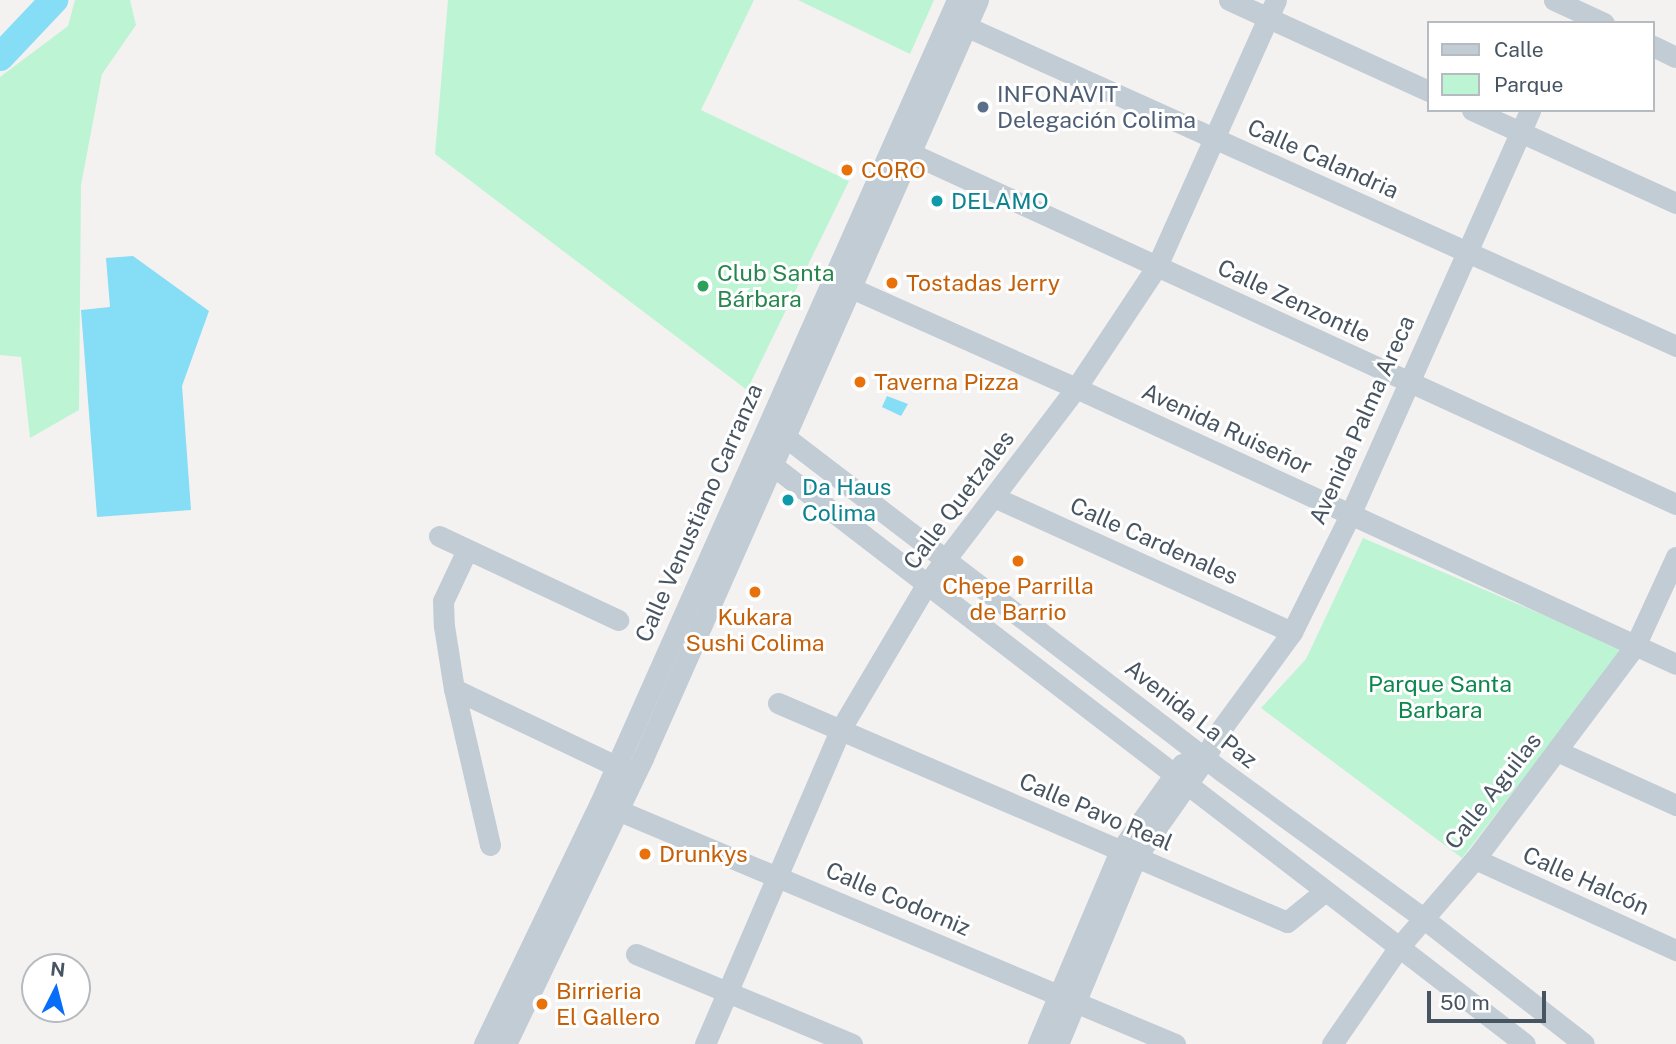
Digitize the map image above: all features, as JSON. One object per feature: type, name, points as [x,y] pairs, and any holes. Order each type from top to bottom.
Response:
[{"type":"street","name":"Calle Venustiano Carranza","points":[[609,807],[618,757],[764,459],[957,15],[978,0]]},
{"type":"street","points":[[1229,0],[1272,9],[1428,90]]},
{"type":"street","points":[[1554,0],[1599,21]]},
{"type":"street","name":"Calle Quetzales","points":[[705,1044],[839,730],[926,585],[1076,388],[1157,266],[1272,9]]},
{"type":"street","name":"Calle Calandria","points":[[957,15],[1214,139],[1676,346]]},
{"type":"street","points":[[1655,47],[1676,57]]},
{"type":"street","points":[[1476,112],[1676,203]]},
{"type":"street","name":"Avenida Palma Areca","points":[[1038,1044],[1067,999],[1128,854],[1180,779],[1216,736],[1292,632],[1350,515],[1407,381],[1529,112]]},
{"type":"street","name":"Calle Zenzontle","points":[[900,148],[1676,504]]},
{"type":"street","name":"Avenida Ruiseñor","points":[[841,284],[1076,388],[1676,664]]},
{"type":"street","name":"Avenida La Paz","points":[[777,430],[1200,754],[1423,918],[1584,1044]]},
{"type":"street","name":"Calle Venustiano Carranza","points":[[484,1044],[504,1033],[609,807],[643,758],[764,459]]},
{"type":"street","points":[[764,459],[1525,1044]]},
{"type":"street","name":"Calle Cardenales","points":[[994,497],[1292,632]]},
{"type":"street","points":[[439,536],[618,620]]},
{"type":"street","points":[[467,550],[443,601],[454,689],[491,845]]},
{"type":"street","name":"Calle Aguilas","points":[[1332,1044],[1399,947],[1475,859],[1635,646],[1676,557]]},
{"type":"street","points":[[454,689],[618,757],[643,758]]},
{"type":"street","name":"Calle Pavo Real","points":[[778,704],[1287,922],[1325,891]]},
{"type":"street","points":[[1557,751],[1676,805]]},
{"type":"street","name":"Calle Codorniz","points":[[609,807],[1175,1044]]},
{"type":"street","name":"Calle Halcón","points":[[1475,859],[1676,950]]},
{"type":"street","points":[[636,954],[852,1044]]},
{"type":"street","name":"Avenida Palma Areca","points":[[1058,1044],[1067,999]]},
{"type":"green space","points":[[75,0],[130,0],[136,25],[102,74],[81,185],[79,410],[30,438],[21,357],[0,355],[0,77],[68,26]]},
{"type":"green space","name":"Club Santa Bárbara","points":[[448,0],[754,0],[701,110],[849,181],[747,390],[435,154]]},
{"type":"green space","points":[[798,0],[934,0],[910,54]]},
{"type":"green space","name":"Parque Santa Barbara","points":[[1363,538],[1623,649],[1462,858],[1261,708],[1306,659]]},
{"type":"water","points":[[133,256],[209,311],[182,386],[191,510],[97,517],[81,310],[110,307],[106,258]]},
{"type":"water","points":[[887,396],[908,404],[901,416],[882,407]]},
{"type":"waterway","points":[[0,57],[54,0]]},
{"type":"place","name":"INFONAVIT Delegación Colima","points":[[983,107]]},
{"type":"place","name":"CORO","points":[[847,170]]},
{"type":"place","name":"DELAMO","points":[[937,201]]},
{"type":"place","name":"Tostadas Jerry","points":[[892,283]]},
{"type":"place","name":"Club Santa Bárbara","points":[[703,286]]},
{"type":"place","name":"Taverna Pizza","points":[[860,382]]},
{"type":"place","name":"Da Haus Colima","points":[[788,500]]},
{"type":"place","name":"Chepe Parrilla de Barrio","points":[[1018,561]]},
{"type":"place","name":"Kukara Sushi Colima","points":[[755,592]]},
{"type":"place","name":"Drunkys","points":[[645,854]]},
{"type":"place","name":"Birrieria El Gallero","points":[[542,1004]]}]
